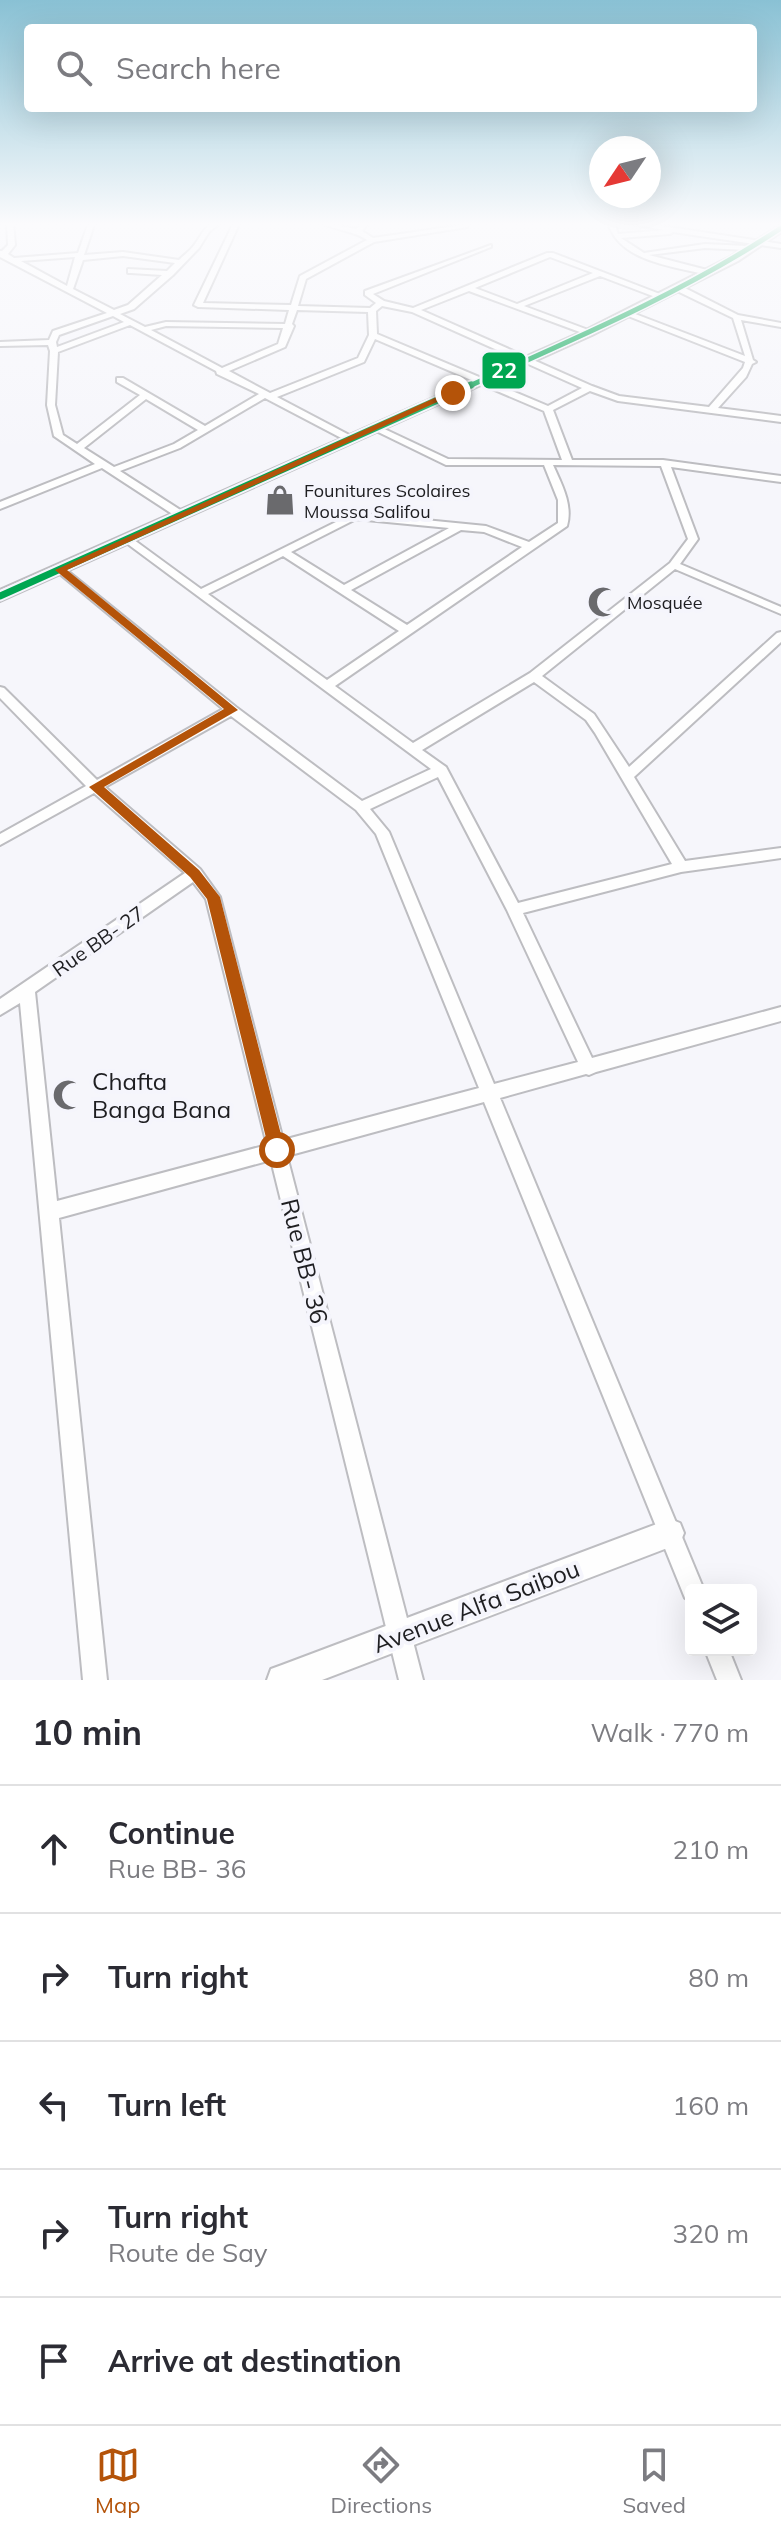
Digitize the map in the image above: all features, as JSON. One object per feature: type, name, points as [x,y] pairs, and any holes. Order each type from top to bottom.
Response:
[{"type":"main road","points":[[0,596],[588,333],[653,300]]},
{"type":"street","points":[[88,300],[350,439]]},
{"type":"street","points":[[139,300],[114,315],[56,333],[51,405],[59,436],[181,515]]},
{"type":"street","points":[[200,300],[198,305],[372,310],[381,303]]},
{"type":"street","points":[[220,372],[282,345],[297,300]]},
{"type":"street","points":[[378,300],[414,310],[618,398],[781,419]]},
{"type":"street","points":[[414,310],[438,300]]},
{"type":"street","points":[[503,300],[588,333]]},
{"type":"street","points":[[518,306],[532,300]]},
{"type":"street","points":[[703,300],[736,317],[781,325]]},
{"type":"street","points":[[113,471],[177,446],[266,396],[361,360],[373,335],[372,310]]},
{"type":"street","points":[[627,314],[752,362]]},
{"type":"street","points":[[736,317],[752,362]]},
{"type":"street","points":[[757,319],[781,317]]},
{"type":"street","points":[[0,344],[53,347],[129,323]]},
{"type":"street","points":[[142,330],[166,324],[290,326]]},
{"type":"street","points":[[373,335],[548,409],[568,462]]},
{"type":"street","points":[[712,409],[752,362]]},
{"type":"street","points":[[120,380],[204,429]]},
{"type":"street","points":[[548,409],[589,388]]},
{"type":"street","points":[[78,448],[146,395]]},
{"type":"street","points":[[375,428],[446,462],[665,464],[781,479]]},
{"type":"street","points":[[328,685],[563,524],[566,513],[547,462]]},
{"type":"street","points":[[0,506],[103,464]]},
{"type":"street","points":[[415,748],[534,676],[674,565],[693,539],[665,464]]},
{"type":"street","points":[[203,592],[354,516],[498,532],[532,547]]},
{"type":"street","points":[[343,590],[457,528]]},
{"type":"street","points":[[126,539],[203,592],[441,770],[514,910],[589,1068]]},
{"type":"street","points":[[283,551],[408,631]]},
{"type":"street","points":[[674,565],[781,611]]},
{"type":"street","points":[[60,570],[232,710],[361,807],[391,849],[691,1584]]},
{"type":"street","points":[[628,775],[781,636]]},
{"type":"street","points":[[534,676],[590,717],[628,775],[681,867]]},
{"type":"street","name":"Rue BB- 36","points":[[0,691],[7,708],[195,873],[213,897],[411,1680]]},
{"type":"street","points":[[0,840],[232,710]]},
{"type":"street","points":[[361,807],[441,770]]},
{"type":"street","points":[[514,910],[681,867],[781,853]]},
{"type":"street","name":"Rue BB- 27","points":[[0,1008],[195,873]]},
{"type":"street","points":[[27,990],[95,1680]]},
{"type":"street","points":[[49,1212],[492,1095],[781,1014]]},
{"type":"street","name":"Avenue Alfa Saibou","points":[[282,1680],[670,1533]]},
{"type":"street","points":[[719,1656],[729,1680]]},
{"type":"transit line","name":"22","points":[[0,596],[588,333],[652,300]]},
{"type":"place","name":"Founitures Scolaires Moussa Salifou","points":[[280,500]]},
{"type":"place","name":"Mosquée","points":[[603,602]]},
{"type":"place","name":"Chafta Banga Bana","points":[[68,1095]]},
{"type":"route","points":[[277,1150],[213,897],[195,873],[96,787],[232,710],[60,570],[453,393]]}]
